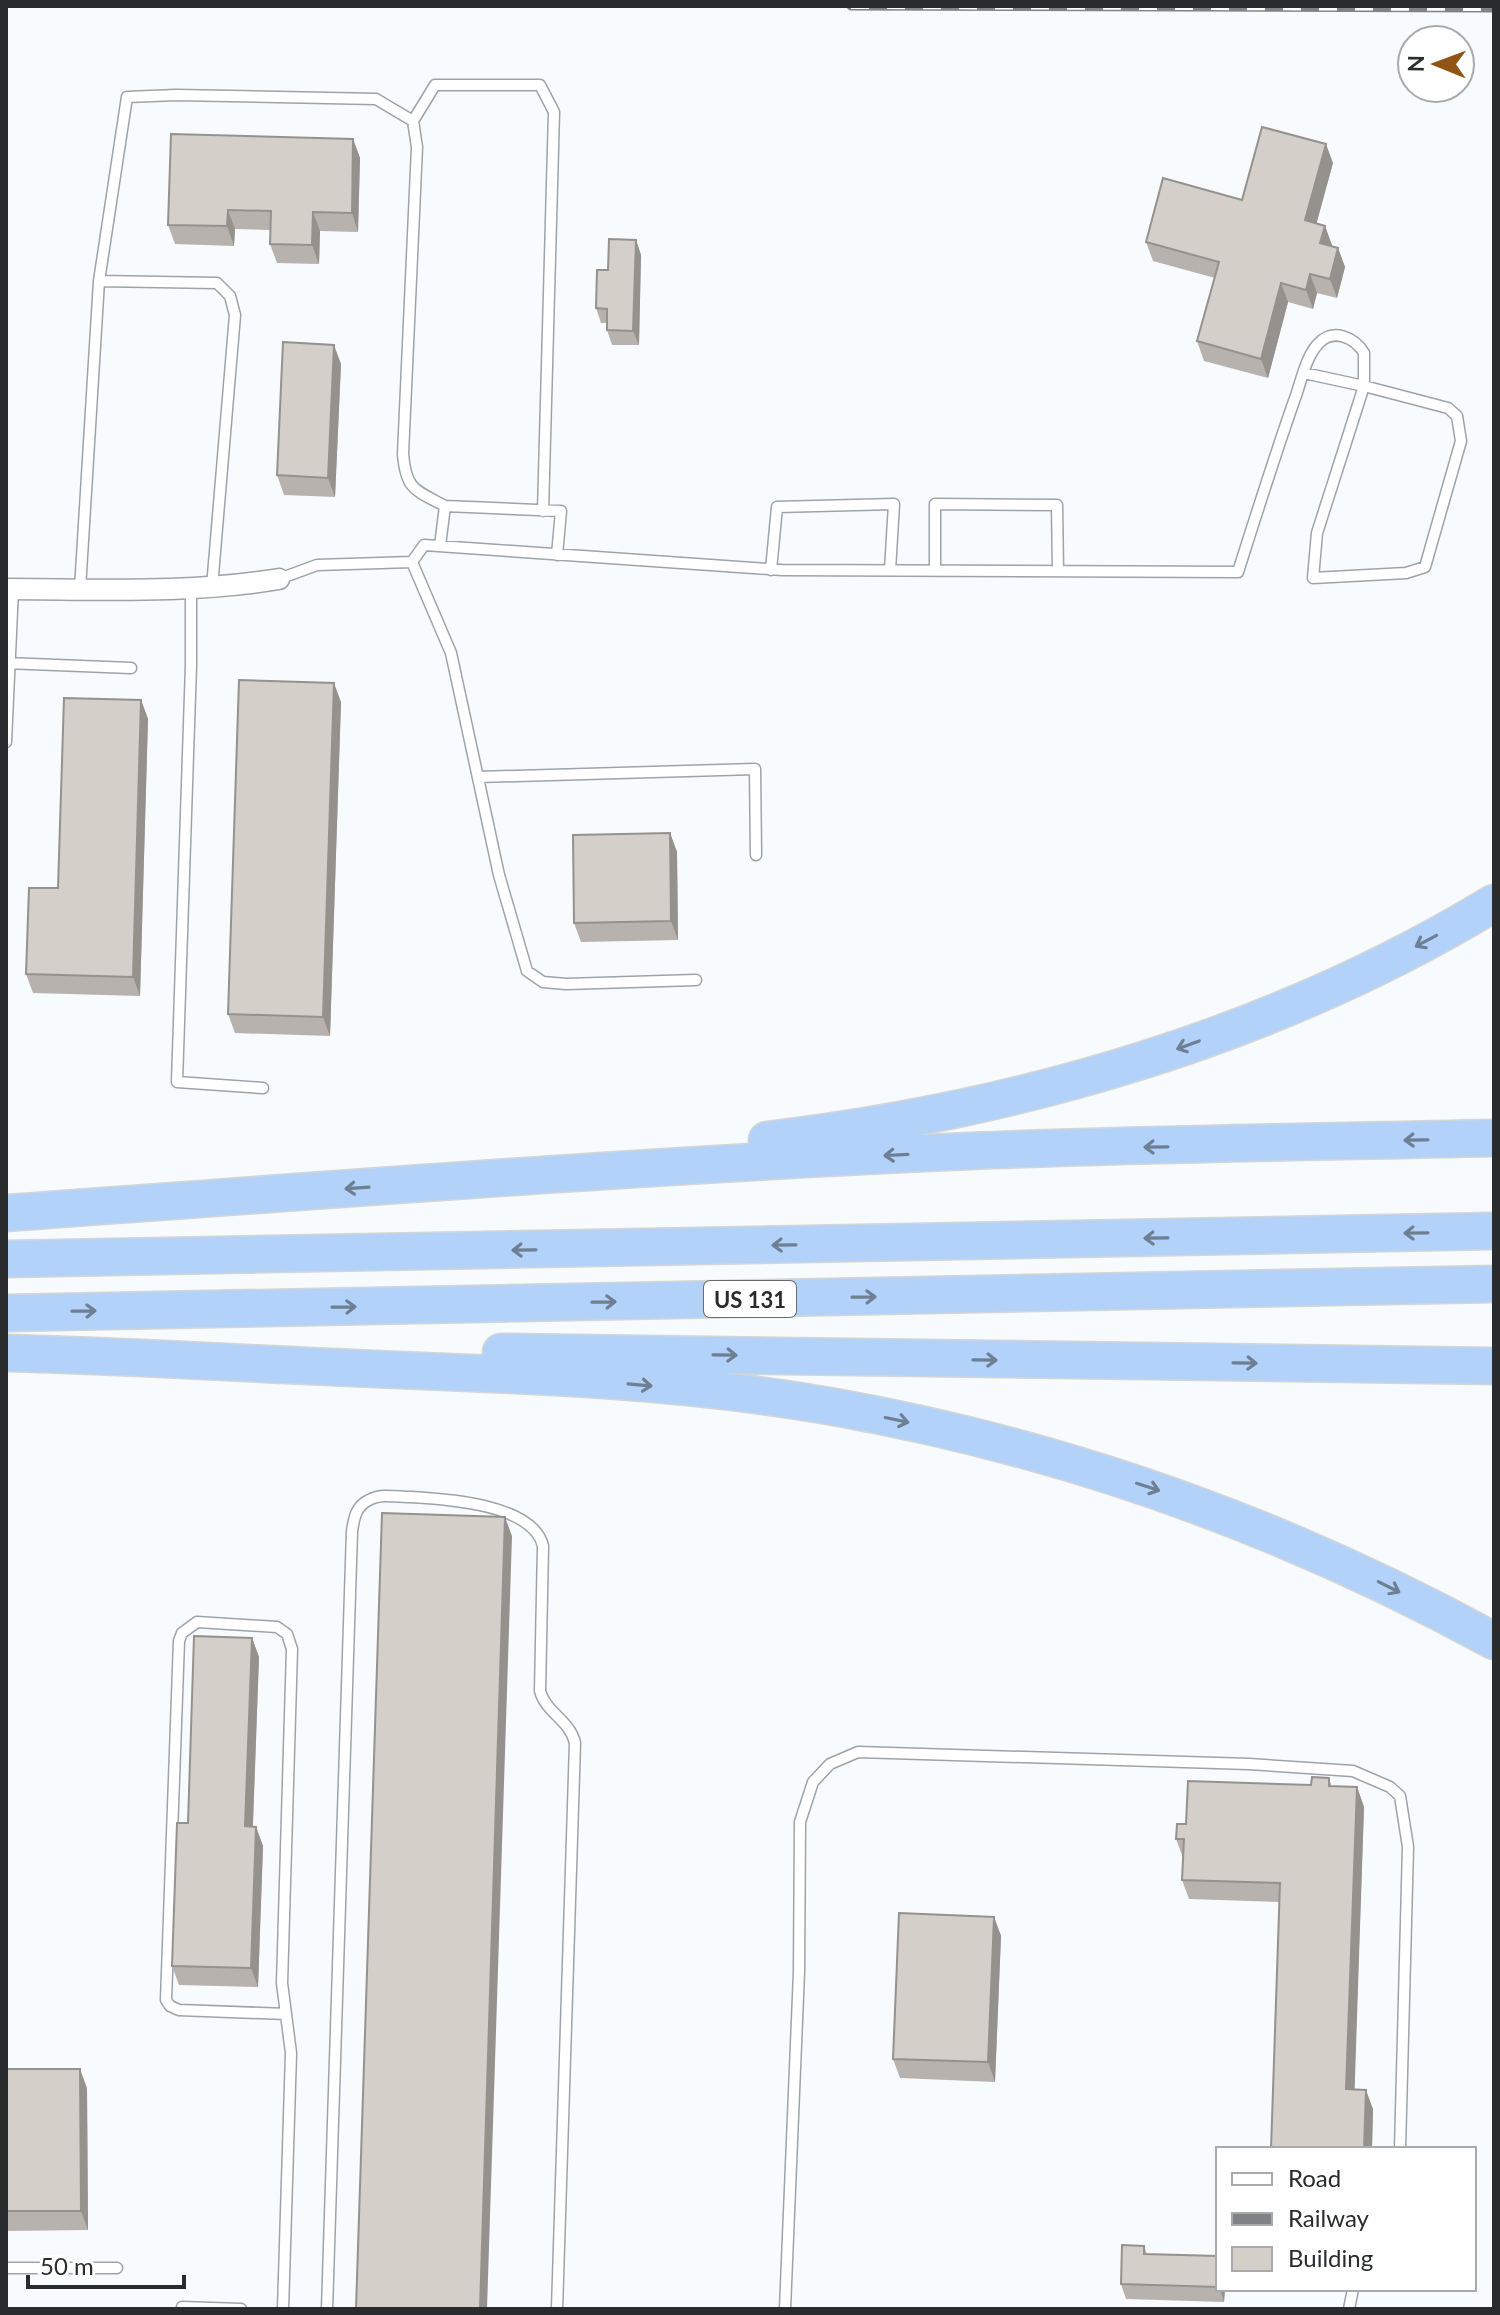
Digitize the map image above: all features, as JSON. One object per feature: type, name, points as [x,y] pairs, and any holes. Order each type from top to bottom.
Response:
[{"type":"highway","points":[[416,1183],[816,1134],[909,1120],[1015,1098],[1136,1062],[1287,1007],[1397,956],[1494,903]]},
{"type":"highway","points":[[6,1213],[416,1183],[973,1151],[1494,1138]]},
{"type":"highway","name":"US 131","points":[[6,1259],[1494,1231]]},
{"type":"highway","name":"US 131","points":[[6,1313],[1494,1284]]},
{"type":"highway","points":[[87,1355],[574,1352],[1494,1366]]},
{"type":"highway","points":[[6,1353],[530,1376],[707,1390],[827,1406],[1008,1445],[1185,1500],[1370,1577],[1494,1641]]},
{"type":"street","points":[[10,589],[191,588],[279,579]]},
{"type":"lane","points":[[543,511],[554,112],[540,85],[435,85],[413,121],[417,147],[403,454],[405,478],[412,489],[445,506],[543,511],[561,511],[557,555]]},
{"type":"lane","points":[[80,589],[99,281],[127,97],[376,99],[413,121]]},
{"type":"lane","points":[[99,281],[217,283],[230,296],[235,315],[212,587]]},
{"type":"lane","points":[[412,562],[424,545],[771,570],[1238,572],[1304,373],[1316,345],[1325,338],[1338,336],[1352,338],[1364,353],[1364,386],[1317,533],[1313,578],[1406,573],[1425,567],[1461,441],[1457,416],[1448,408],[1364,386],[1304,373]]},
{"type":"lane","points":[[771,570],[777,507],[894,504],[890,570]]},
{"type":"lane","points":[[935,571],[935,504],[1057,505],[1058,571]]},
{"type":"lane","points":[[440,546],[445,506]]},
{"type":"lane","points":[[279,579],[317,565],[412,562]]},
{"type":"lane","points":[[412,562],[451,653],[499,875],[527,971],[543,982],[566,984],[696,980]]},
{"type":"lane","points":[[191,588],[177,1082],[263,1088]]},
{"type":"lane","points":[[6,742],[10,589]]},
{"type":"lane","points":[[8,663],[131,668]]},
{"type":"lane","points":[[478,777],[755,769],[756,855]]},
{"type":"lane","points":[[327,2309],[352,1531],[358,1508],[382,1496],[455,1500],[503,1511],[536,1531],[543,1546],[540,1691],[546,1706],[569,1727],[575,1743],[557,2309]]},
{"type":"lane","points":[[283,2309],[291,2053],[286,2014],[282,1983],[292,1649],[287,1634],[277,1627],[197,1622],[182,1633],[179,1641],[166,2000],[179,2010],[286,2014]]},
{"type":"lane","points":[[785,2309],[799,1972],[800,1822],[813,1782],[830,1764],[858,1752],[1249,1764],[1353,1771],[1390,1787],[1400,1796],[1408,1847],[1400,2147]]},
{"type":"lane","points":[[6,2268],[117,2268]]},
{"type":"lane","points":[[182,2307],[241,2309]]},
{"type":"building","points":[[1262,127],[1326,144],[1305,220],[1325,226],[1320,243],[1338,248],[1330,279],[1310,274],[1306,290],[1281,283],[1261,359],[1197,341],[1219,262],[1146,242],[1163,178],[1242,200]]},
{"type":"building","points":[[171,134],[353,139],[352,213],[313,212],[312,245],[270,244],[271,211],[228,210],[227,226],[168,225]]},
{"type":"building","points":[[609,239],[636,240],[633,331],[607,330],[607,309],[596,308],[597,270],[608,270]]},
{"type":"building","points":[[283,342],[334,345],[328,478],[277,475]]},
{"type":"building","points":[[239,680],[334,683],[323,1017],[228,1014]]},
{"type":"building","points":[[64,698],[141,700],[133,977],[26,974],[29,888],[58,888]]},
{"type":"building","points":[[670,833],[671,921],[574,923],[573,835]]},
{"type":"building","points":[[382,1513],[505,1517],[480,2309],[356,2309]]},
{"type":"building","points":[[194,1636],[252,1638],[245,1826],[256,1827],[251,1968],[172,1966],[177,1823],[188,1823]]},
{"type":"building","points":[[1312,1777],[1329,1778],[1329,1786],[1357,1787],[1346,2089],[1366,2090],[1364,2147],[1271,2147],[1280,1883],[1182,1880],[1184,1839],[1176,1839],[1177,1824],[1186,1824],[1188,1781],[1311,1785]]},
{"type":"building","points":[[899,1913],[994,1917],[988,2062],[893,2059]]},
{"type":"building","points":[[6,2069],[80,2069],[81,2211],[6,2211]]},
{"type":"building","points":[[1122,2245],[1144,2246],[1144,2254],[1216,2256],[1216,2287],[1121,2284]]},
{"type":"railway","points":[[851,6],[1494,8]]}]
